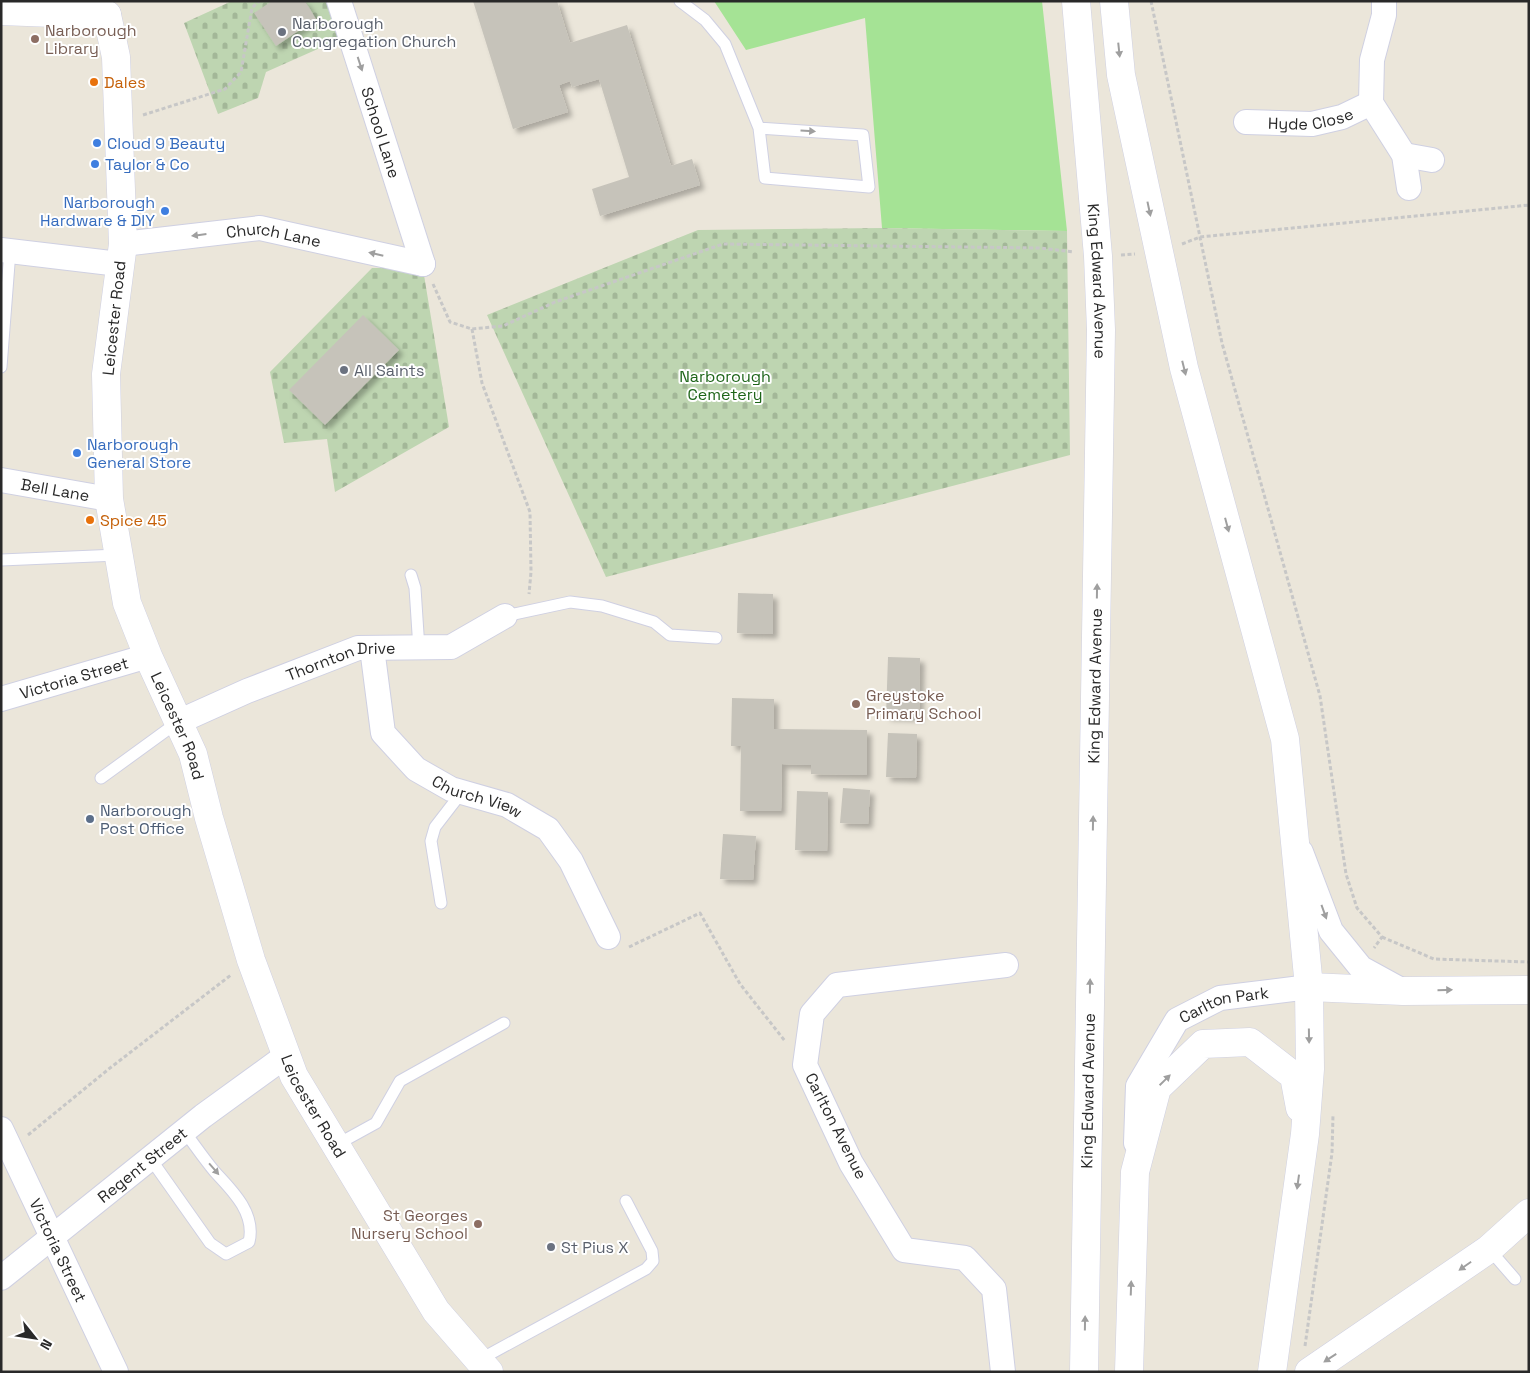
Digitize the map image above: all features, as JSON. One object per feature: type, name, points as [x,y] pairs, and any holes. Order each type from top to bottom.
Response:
[{"type":"main road","name":"King Edward Avenue","points":[[1076,1],[1098,256],[1101,330],[1084,1372]]},
{"type":"main road","points":[[1114,1],[1121,74],[1184,368],[1286,740],[1309,987],[1310,1070],[1305,1134],[1272,1372]]},
{"type":"main road","name":"Leicester Road","points":[[109,8],[116,57],[120,122],[121,254],[106,374],[110,499],[127,603],[148,656],[193,754],[209,818],[251,960],[294,1076],[436,1311],[484,1366]]},
{"type":"main road","points":[[1,11],[109,8]]},
{"type":"main road","name":"Carlton Park","points":[[1309,987],[1403,991],[1529,990]]},
{"type":"main road","points":[[1129,1372],[1134,1172],[1157,1088],[1203,1044],[1250,1042],[1294,1076],[1305,1134]]},
{"type":"main road","points":[[1309,1372],[1489,1249],[1529,1213]]},
{"type":"street","name":"School Lane","points":[[338,1],[423,264]]},
{"type":"street","points":[[1384,1],[1384,15],[1372,60],[1371,103],[1404,155],[1408,188]]},
{"type":"street","name":"Hyde Close","points":[[1246,122],[1312,124],[1342,117],[1371,103]]},
{"type":"street","points":[[1404,155],[1432,160]]},
{"type":"street","name":"Church Lane","points":[[6,251],[121,254],[260,228],[423,264]]},
{"type":"street","name":"Bell Lane","points":[[1,480],[110,499]]},
{"type":"street","name":"Thornton Drive","points":[[178,722],[358,648],[419,649],[451,647],[505,616]]},
{"type":"street","name":"Church View","points":[[372,648],[383,733],[416,769],[451,790],[507,805],[548,829],[571,861],[608,937]]},
{"type":"street","name":"Victoria Street","points":[[1,699],[148,656]]},
{"type":"street","name":"Carlton Park","points":[[1294,834],[1330,931],[1361,968],[1403,991]]},
{"type":"street","name":"Carlton Avenue","points":[[1003,1372],[1002,1342],[994,1289],[965,1258],[904,1250],[851,1163],[805,1065],[812,1014],[837,985],[1006,965]]},
{"type":"street","name":"Carlton Park","points":[[1134,1172],[1138,1086],[1177,1020],[1220,998],[1309,987]]},
{"type":"street","name":"Regent Street","points":[[1,1278],[184,1131],[286,1055]]},
{"type":"street","name":"Victoria Street","points":[[6,1139],[116,1372]]},
{"type":"lane","points":[[680,1],[705,20],[725,44],[759,128],[765,178],[869,187],[863,135],[759,128]]},
{"type":"lane","points":[[1,367],[6,251]]},
{"type":"lane","points":[[1,560],[118,555]]},
{"type":"lane","points":[[411,575],[415,588],[419,649]]},
{"type":"lane","points":[[505,616],[562,604],[578,603],[602,606],[654,622],[670,635],[716,638]]},
{"type":"lane","points":[[101,778],[178,722]]},
{"type":"lane","points":[[441,903],[431,841],[436,827],[462,792]]},
{"type":"lane","points":[[336,1146],[376,1123],[400,1081],[504,1023]]},
{"type":"lane","points":[[150,1158],[210,1243],[217,1250],[226,1254],[249,1242],[252,1231],[248,1214],[227,1182],[215,1172],[184,1131]]},
{"type":"lane","points":[[484,1366],[646,1269],[653,1261],[652,1251],[626,1201]]},
{"type":"lane","points":[[1489,1249],[1515,1279]]},
{"type":"path","points":[[120,122],[225,89],[241,72],[252,8],[259,1]]},
{"type":"path","points":[[423,264],[450,322],[472,329],[502,326],[555,302],[723,244],[1041,248],[1098,256],[1158,253],[1200,237],[1529,205]]},
{"type":"path","points":[[472,329],[482,384],[530,512],[531,572],[529,602],[505,616]]},
{"type":"path","points":[[608,937],[625,949],[700,913],[740,984],[805,1065]]},
{"type":"path","points":[[1382,937],[1434,959],[1529,962]]},
{"type":"path","points":[[6,1139],[110,1068],[251,960]]},
{"type":"green space","points":[[232,1],[325,1],[347,36],[266,72],[258,98],[218,114],[184,23]]},
{"type":"green space","points":[[714,1],[1042,1],[1067,231],[882,228],[865,18],[746,50]]},
{"type":"green space","name":"Narborough Cemetery","points":[[882,228],[1067,231],[1070,455],[606,577],[487,315],[698,230]]},
{"type":"green space","points":[[372,268],[410,268],[424,275],[449,427],[335,492],[327,439],[284,443],[270,372]]},
{"type":"building","name":"Narborough Congregation Church","points":[[272,1],[305,1],[316,19],[276,46],[254,13]]},
{"type":"building","points":[[473,1],[557,1],[570,43],[627,25],[671,166],[692,159],[700,185],[600,216],[592,189],[629,177],[599,79],[572,87],[570,81],[559,85],[568,112],[513,129]]},
{"type":"building","name":"All Saints","points":[[363,315],[399,350],[325,425],[289,390]]},
{"type":"building","points":[[738,593],[773,594],[773,634],[737,633]]},
{"type":"building","points":[[888,657],[920,658],[919,717],[886,716]]},
{"type":"building","points":[[732,698],[774,699],[774,729],[867,730],[867,775],[811,774],[811,765],[782,764],[781,811],[740,811],[741,746],[731,746]]},
{"type":"building","points":[[888,733],[917,734],[916,778],[886,777]]},
{"type":"building","points":[[843,788],[870,790],[868,824],[840,823]]},
{"type":"building","points":[[797,791],[828,792],[827,851],[795,850]]},
{"type":"building","points":[[723,834],[756,836],[753,880],[720,879]]},
{"type":"place","name":"Narborough Congregation Church","points":[[282,32]]},
{"type":"place","name":"Narborough Library","points":[[35,39]]},
{"type":"place","name":"Dales","points":[[94,82]]},
{"type":"place","name":"Cloud 9 Beauty","points":[[97,143]]},
{"type":"place","name":"Taylor & Co","points":[[95,164]]},
{"type":"place","name":"Narborough Hardware & DIY","points":[[165,211]]},
{"type":"place","name":"All Saints","points":[[344,370]]},
{"type":"place","name":"Narborough General Store","points":[[77,453]]},
{"type":"place","name":"Spice 45","points":[[90,520]]},
{"type":"place","name":"Greystoke Primary School","points":[[856,704]]},
{"type":"place","name":"Narborough Post Office","points":[[90,819]]},
{"type":"place","name":"St Georges Nursery School","points":[[478,1224]]},
{"type":"place","name":"St Pius X","points":[[551,1247]]}]
